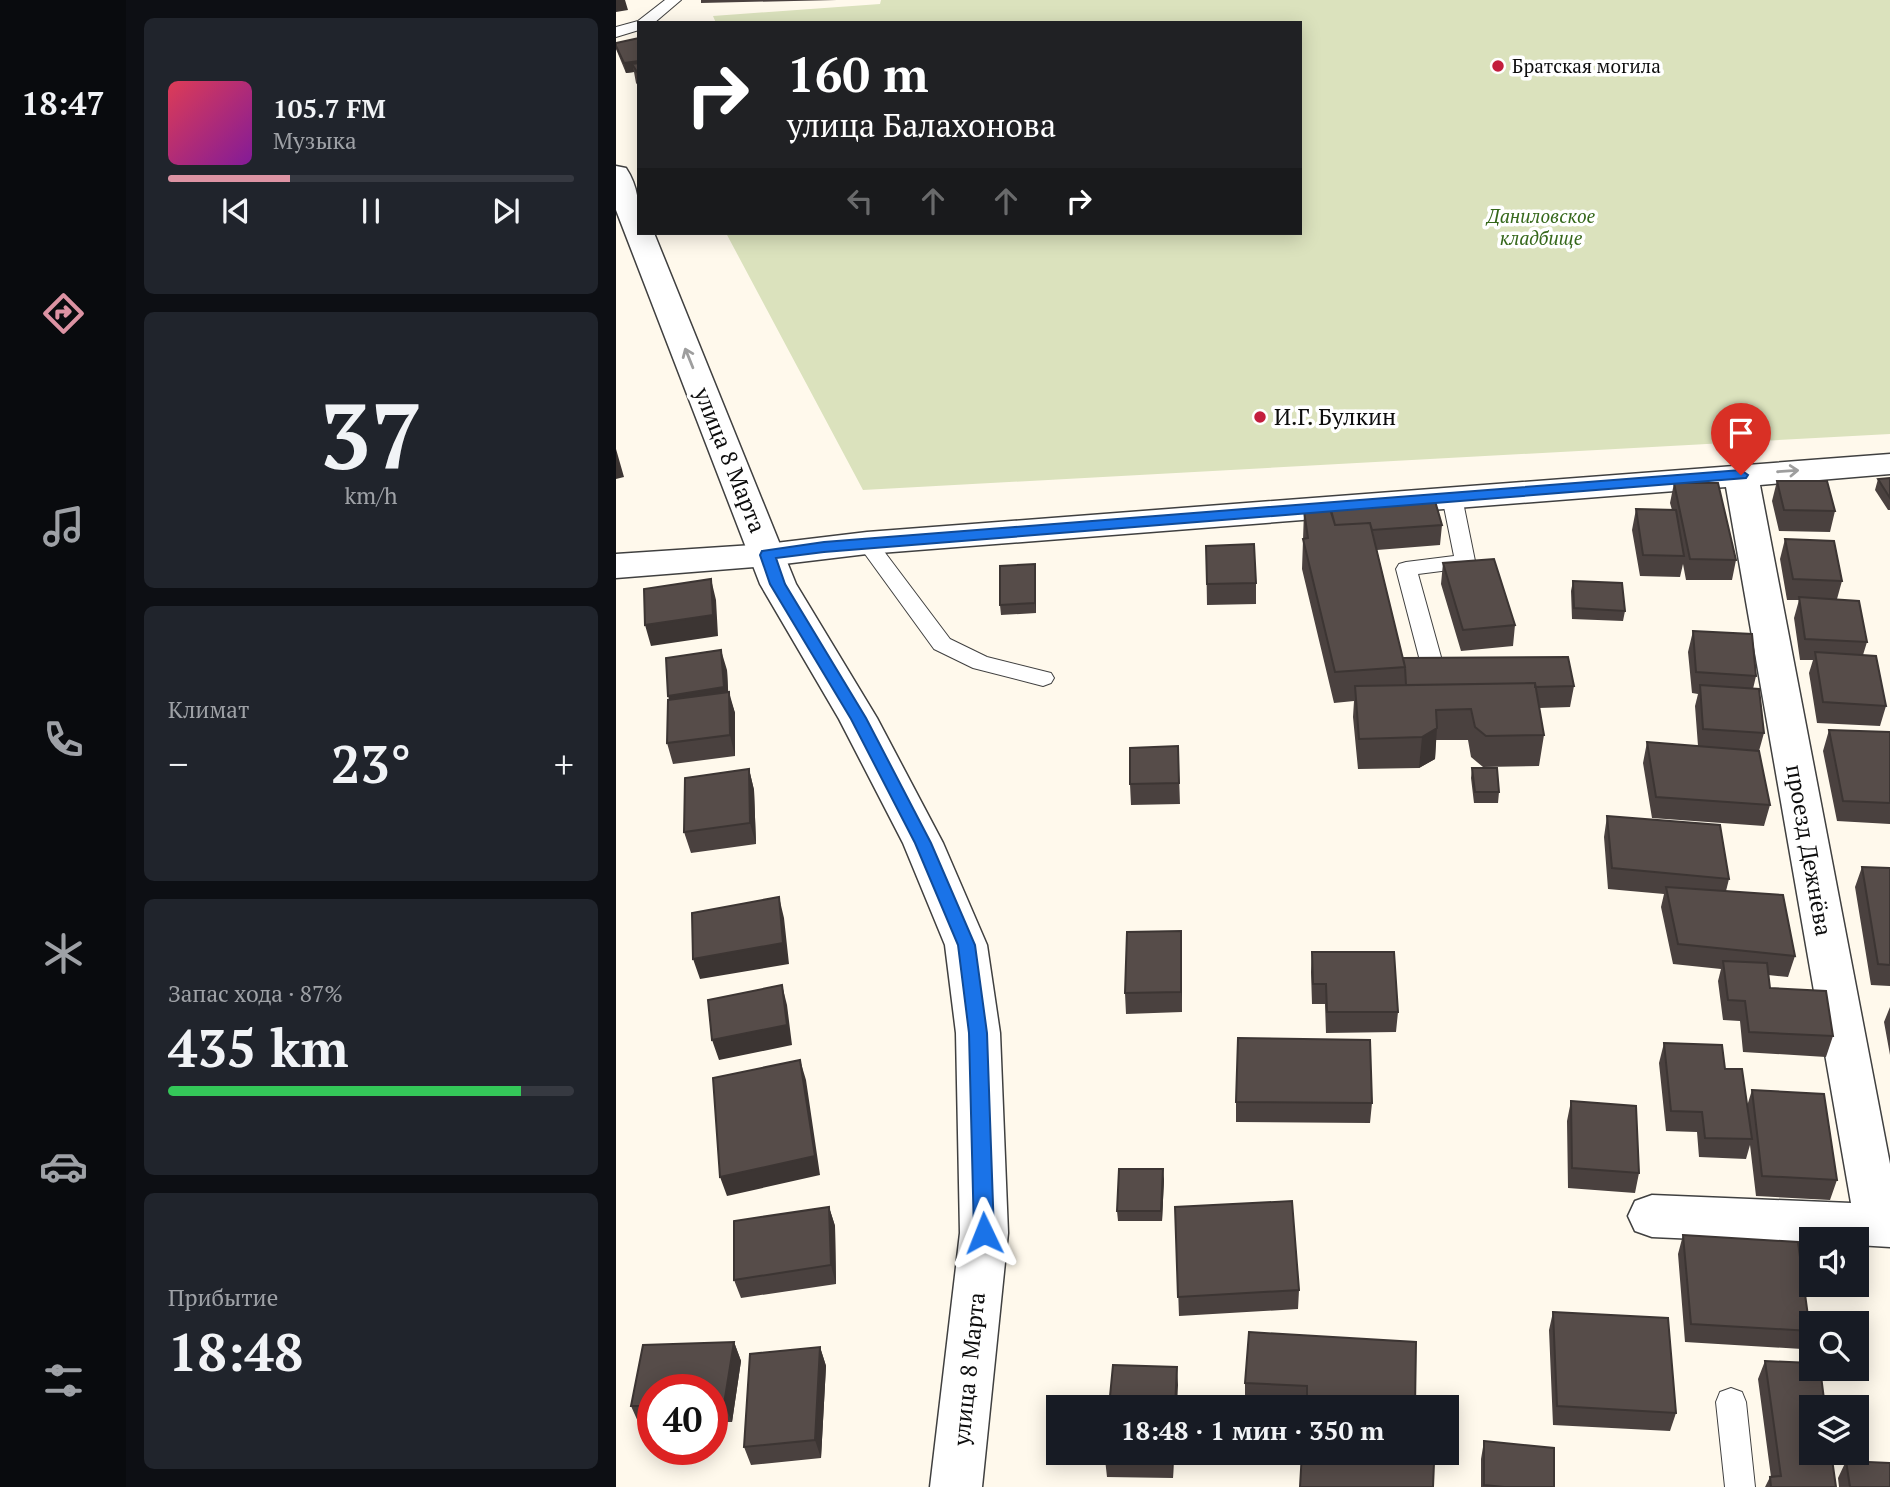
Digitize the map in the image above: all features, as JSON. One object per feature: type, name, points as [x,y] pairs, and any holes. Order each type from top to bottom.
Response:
[{"type":"street","name":"улица 8 Марта","points":[[616,174],[637,227]]},
{"type":"street","name":"улица 8 Марта","points":[[640,235],[778,584],[858,718],[917,831],[966,945],[978,1033],[984,1233],[956,1487]]},
{"type":"street","points":[[616,566],[767,555],[867,543],[1890,464]]},
{"type":"street","name":"проезд Дежнёва","points":[[1652,1216],[1884,1226],[1741,475]]},
{"type":"lane","points":[[647,21],[674,0]]},
{"type":"lane","points":[[616,32],[637,26]]},
{"type":"lane","points":[[1430,657],[1406,569],[1465,561],[1452,498]]},
{"type":"lane","points":[[867,543],[942,643],[982,663],[1043,678]]},
{"type":"lane","points":[[1731,1402],[1740,1487]]},
{"type":"green space","name":"Даниловское кладбище","points":[[881,0],[1890,0],[1890,434],[863,490],[727,235],[1302,235],[1302,21],[715,21],[713,16],[880,4]]},
{"type":"building","points":[[637,38],[637,61],[624,63],[616,43]]},
{"type":"building","points":[[1890,478],[1890,498],[1878,479]]},
{"type":"building","points":[[1777,481],[1827,481],[1835,511],[1784,510]]},
{"type":"building","points":[[1674,483],[1718,483],[1736,560],[1690,559]]},
{"type":"building","points":[[1435,501],[1442,525],[1372,530],[1370,523],[1335,525],[1330,509]]},
{"type":"building","points":[[1636,509],[1676,510],[1684,556],[1643,555]]},
{"type":"building","points":[[1331,510],[1335,525],[1370,523],[1405,667],[1335,672],[1303,539],[1308,538],[1304,511]]},
{"type":"building","points":[[1785,539],[1834,541],[1842,581],[1793,579]]},
{"type":"building","points":[[1254,544],[1256,583],[1207,584],[1206,546]]},
{"type":"building","points":[[1494,559],[1515,625],[1463,630],[1443,563]]},
{"type":"building","points":[[1035,564],[1035,603],[1000,605],[1000,566]]},
{"type":"building","points":[[711,579],[713,615],[645,625],[644,589]]},
{"type":"building","points":[[1573,581],[1622,583],[1625,611],[1574,608]]},
{"type":"building","points":[[1799,597],[1859,601],[1867,642],[1805,639]]},
{"type":"building","points":[[1693,631],[1752,634],[1756,676],[1696,672]]},
{"type":"building","points":[[721,650],[724,687],[668,696],[666,658]]},
{"type":"building","points":[[1815,652],[1876,656],[1886,706],[1823,702]]},
{"type":"building","points":[[1568,657],[1574,686],[1535,687],[1535,683],[1406,685],[1403,658]]},
{"type":"building","points":[[1535,683],[1544,735],[1486,736],[1475,727],[1471,709],[1436,710],[1437,728],[1422,737],[1359,739],[1355,686]]},
{"type":"building","points":[[1700,685],[1759,689],[1764,733],[1703,729]]},
{"type":"building","points":[[729,692],[730,735],[667,743],[668,700]]},
{"type":"building","points":[[1829,730],[1890,732],[1890,803],[1843,801]]},
{"type":"building","points":[[1647,742],[1759,751],[1770,805],[1656,797]]},
{"type":"building","points":[[1178,746],[1179,783],[1130,784],[1130,748]]},
{"type":"building","points":[[1472,768],[1497,768],[1499,792],[1475,792]]},
{"type":"building","points":[[749,769],[750,823],[684,832],[685,778]]},
{"type":"building","points":[[1607,816],[1720,825],[1729,879],[1612,868]]},
{"type":"building","points":[[1862,867],[1890,868],[1890,965],[1878,964]]},
{"type":"building","points":[[1666,887],[1783,895],[1795,956],[1678,944]]},
{"type":"building","points":[[779,897],[783,943],[693,959],[692,913]]},
{"type":"building","points":[[1181,931],[1181,992],[1125,993],[1127,932]]},
{"type":"building","points":[[1312,952],[1394,952],[1398,1012],[1327,1012],[1326,984],[1313,984]]},
{"type":"building","points":[[1723,961],[1767,963],[1770,988],[1826,991],[1833,1036],[1749,1032],[1745,1001],[1728,1000]]},
{"type":"building","points":[[782,985],[787,1025],[712,1040],[708,1000]]},
{"type":"building","points":[[1238,1038],[1370,1040],[1372,1103],[1236,1102]]},
{"type":"building","points":[[1664,1043],[1722,1045],[1725,1069],[1742,1069],[1752,1139],[1705,1138],[1702,1112],[1671,1111]]},
{"type":"building","points":[[800,1060],[815,1156],[720,1177],[713,1078]]},
{"type":"building","points":[[1752,1090],[1824,1094],[1837,1180],[1762,1176]]},
{"type":"building","points":[[1571,1101],[1636,1106],[1639,1173],[1572,1168]]},
{"type":"building","points":[[1119,1169],[1163,1169],[1161,1211],[1117,1211]]},
{"type":"building","points":[[1292,1201],[1299,1290],[1178,1297],[1175,1207]]},
{"type":"building","points":[[829,1207],[831,1265],[734,1280],[734,1221]]},
{"type":"building","points":[[1683,1235],[1798,1242],[1799,1297],[1805,1297],[1807,1311],[1799,1311],[1799,1330],[1691,1324]]},
{"type":"building","points":[[1553,1312],[1668,1318],[1676,1413],[1557,1406]]},
{"type":"building","points":[[1249,1332],[1416,1342],[1415,1395],[1307,1395],[1307,1386],[1245,1383]]},
{"type":"building","points":[[734,1342],[728,1379],[728,1374],[637,1374],[643,1345]]},
{"type":"building","points":[[820,1347],[815,1440],[744,1447],[750,1354]]},
{"type":"building","points":[[1765,1361],[1799,1362],[1799,1381],[1822,1381],[1823,1395],[1799,1395],[1799,1465],[1833,1465],[1836,1487],[1771,1487],[1770,1477],[1781,1476]]},
{"type":"building","points":[[1113,1365],[1177,1367],[1176,1395],[1110,1395]]},
{"type":"building","points":[[637,1376],[637,1406],[631,1406]]},
{"type":"building","points":[[1484,1441],[1554,1448],[1554,1487],[1484,1485]]},
{"type":"building","points":[[1890,1463],[1890,1487],[1850,1487],[1847,1465]]},
{"type":"building","points":[[1301,1465],[1434,1465],[1433,1487],[1300,1487]]},
{"type":"place","name":"Братская могила","points":[[1498,66]]},
{"type":"place","name":"И.Г. Булкин","points":[[1260,417]]},
{"type":"route","points":[[984,1233],[978,1033],[966,945],[923,843],[858,718],[778,584],[767,555],[824,547],[1741,475]]}]
